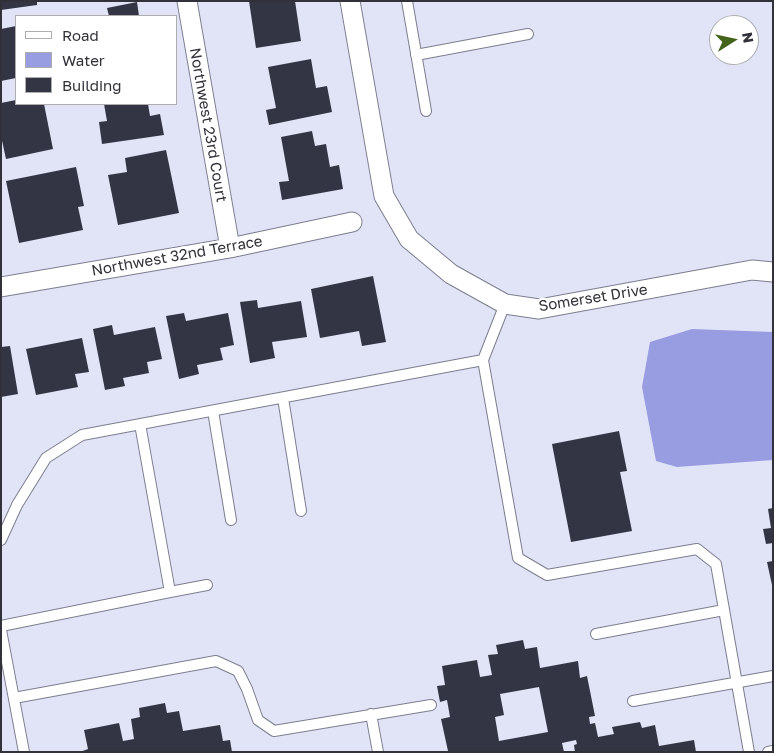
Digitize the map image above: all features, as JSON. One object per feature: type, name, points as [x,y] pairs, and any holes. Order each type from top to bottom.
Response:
[{"type":"street","name":"Northwest 23rd Court","points":[[187,1],[230,248]]},
{"type":"street","name":"Somerset Drive","points":[[350,1],[384,196],[410,239],[451,274],[506,304],[540,309],[752,270],[773,272]]},
{"type":"street","name":"Northwest 32nd Terrace","points":[[1,286],[230,248],[352,222]]},
{"type":"lane","points":[[407,1],[426,111]]},
{"type":"lane","points":[[416,55],[528,34]]},
{"type":"lane","points":[[506,304],[483,360],[518,558],[546,575],[697,549],[716,564],[750,752]]},
{"type":"lane","points":[[1,540],[17,504],[46,458],[82,435],[483,360]]},
{"type":"lane","points":[[282,398],[301,512]]},
{"type":"lane","points":[[213,411],[232,520]]},
{"type":"lane","points":[[140,424],[170,592]]},
{"type":"lane","points":[[1,626],[207,585]]},
{"type":"lane","points":[[596,634],[724,610]]},
{"type":"lane","points":[[1,630],[24,752]]},
{"type":"lane","points":[[14,698],[216,661],[238,671],[247,689],[258,720],[274,731],[432,704]]},
{"type":"lane","points":[[633,701],[773,676]]},
{"type":"lane","points":[[371,714],[378,752]]},
{"type":"lane","points":[[768,752],[773,751]]},
{"type":"water","points":[[692,329],[773,332],[773,460],[677,467],[656,461],[642,387],[650,342]]},
{"type":"building","points":[[1,1],[37,1],[37,5],[1,10]]},
{"type":"building","points":[[249,1],[295,1],[301,41],[256,48]]},
{"type":"building","points":[[137,2],[139,15],[109,15],[107,8]]},
{"type":"building","points":[[15,26],[15,78],[1,81],[1,29]]},
{"type":"building","points":[[311,59],[316,88],[327,86],[332,112],[269,125],[266,110],[276,108],[268,67]]},
{"type":"building","points":[[15,100],[15,105],[44,105],[53,149],[6,159],[1,136],[1,103]]},
{"type":"building","points":[[104,105],[148,105],[150,116],[160,114],[164,135],[102,144],[99,122],[107,121]]},
{"type":"building","points":[[312,131],[315,146],[326,144],[330,167],[339,165],[343,189],[282,200],[279,182],[289,181],[281,137]]},
{"type":"building","points":[[166,150],[179,213],[118,225],[108,175],[127,172],[125,158]]},
{"type":"building","points":[[76,167],[84,206],[78,207],[83,230],[19,243],[6,181]]},
{"type":"building","points":[[373,276],[386,342],[362,346],[359,331],[320,338],[311,289]]},
{"type":"building","points":[[257,300],[258,308],[301,301],[307,337],[272,342],[275,358],[250,363],[240,302]]},
{"type":"building","points":[[184,313],[186,321],[228,313],[234,345],[220,348],[223,360],[197,365],[199,374],[179,379],[166,316]]},
{"type":"building","points":[[112,325],[114,335],[155,327],[162,359],[147,362],[149,373],[123,378],[125,386],[105,390],[93,329]]},
{"type":"building","points":[[82,338],[89,372],[75,374],[78,387],[36,395],[26,349]]},
{"type":"building","points":[[10,346],[18,394],[1,397],[1,347]]},
{"type":"building","points":[[619,431],[627,471],[620,472],[632,531],[571,542],[552,444]]},
{"type":"building","points":[[773,508],[773,543],[766,544],[763,529],[771,528],[768,509]]},
{"type":"building","points":[[773,561],[773,585],[772,585],[767,562]]},
{"type":"building","points":[[523,640],[525,649],[537,647],[540,668],[578,661],[580,678],[587,676],[595,716],[589,717],[590,724],[595,723],[598,737],[614,734],[612,727],[640,722],[642,728],[655,725],[659,746],[694,740],[696,752],[575,752],[574,745],[577,744],[576,740],[562,743],[564,752],[448,751],[441,719],[450,717],[447,700],[440,702],[437,686],[445,685],[442,666],[477,660],[480,677],[492,675],[488,655],[498,654],[496,645]],"holes":[[[539,687],[548,732],[499,741],[495,717],[504,715],[500,694]]]},
{"type":"building","points":[[165,703],[167,713],[179,711],[183,731],[220,725],[223,741],[230,740],[232,752],[80,752],[88,749],[84,730],[119,723],[123,741],[134,739],[131,719],[140,717],[139,708]]}]
